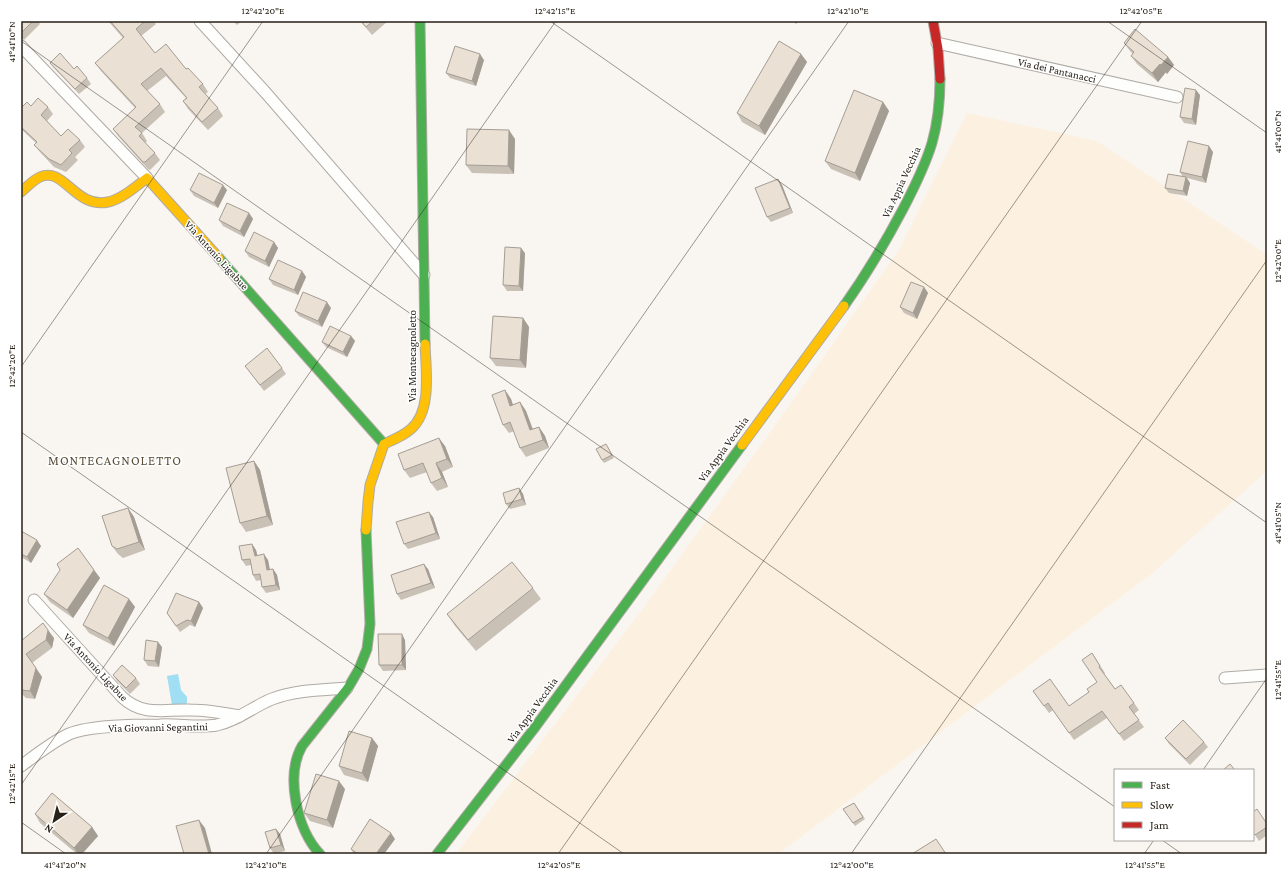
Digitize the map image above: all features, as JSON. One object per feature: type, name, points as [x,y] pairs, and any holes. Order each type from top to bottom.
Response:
[{"type":"street","points":[[200,21],[261,87],[424,275]]},
{"type":"street","name":"Via Montecagnoletto","points":[[384,444],[404,435],[413,428],[420,419],[426,400],[420,21]]},
{"type":"street","name":"Via Appia Vecchia","points":[[437,854],[532,730],[852,294],[868,270],[891,231],[924,168],[936,128],[941,74],[933,21]]},
{"type":"street","name":"Via dei Pantanacci","points":[[937,43],[1177,97]]},
{"type":"street","points":[[21,46],[147,178],[126,194],[114,200],[103,203],[91,202],[79,197],[62,180],[51,175],[46,175],[37,179],[21,192]]},
{"type":"street","name":"Via Antonio Ligabue","points":[[147,178],[384,444]]},
{"type":"street","points":[[320,854],[310,843],[300,820],[294,790],[294,769],[301,746],[347,688],[365,656],[368,642],[370,600],[366,542],[367,518],[372,478],[384,444]]},
{"type":"street","name":"Via Antonio Ligabue","points":[[34,600],[122,697],[136,708],[151,711],[203,710],[240,716]]},
{"type":"street","points":[[1225,678],[1267,675]]},
{"type":"street","name":"Via Giovanni Segantini","points":[[21,766],[57,741],[77,732],[100,728],[160,724],[199,726],[214,725],[225,723],[265,702],[286,695],[347,688]]},
{"type":"shaded area","points":[[967,113],[1097,141],[1267,255],[1267,471],[1150,575],[778,854],[456,854],[639,614],[899,250]]},
{"type":"water","points":[[178,674],[181,690],[187,697],[187,703],[183,706],[176,707],[172,705],[167,676]]},
{"type":"building","points":[[21,21],[33,21],[21,33]]},
{"type":"building","points":[[110,21],[145,21],[136,29],[155,53],[166,44],[186,69],[188,68],[203,84],[199,87],[218,108],[202,122],[183,101],[187,98],[161,68],[141,84],[160,104],[135,127],[142,133],[139,136],[155,153],[145,162],[143,162],[113,129],[136,107],[95,63],[124,37]]},
{"type":"building","points":[[361,21],[373,21],[366,27]]},
{"type":"building","points":[[1135,29],[1168,57],[1152,73],[1131,56],[1134,52],[1124,43]]},
{"type":"building","points":[[779,41],[801,54],[759,126],[737,113]]},
{"type":"building","points":[[455,46],[480,54],[472,81],[446,73]]},
{"type":"building","points":[[60,53],[74,69],[77,66],[87,78],[75,89],[50,63]]},
{"type":"building","points":[[1185,88],[1196,90],[1192,119],[1180,117]]},
{"type":"building","points":[[854,90],[883,102],[855,173],[825,161]]},
{"type":"building","points":[[38,98],[48,107],[41,115],[61,136],[68,129],[80,140],[69,150],[72,153],[61,165],[49,159],[34,145],[37,142],[21,127],[21,108],[27,102],[31,106]]},
{"type":"building","points":[[467,129],[509,130],[508,166],[466,165]]},
{"type":"building","points":[[1188,141],[1209,146],[1202,177],[1180,172]]},
{"type":"building","points":[[199,173],[223,185],[214,203],[190,190]]},
{"type":"building","points":[[1168,174],[1186,177],[1183,191],[1165,188]]},
{"type":"building","points":[[778,179],[790,208],[767,217],[755,188]]},
{"type":"building","points":[[227,203],[249,213],[240,231],[219,220]]},
{"type":"building","points":[[254,232],[274,242],[265,261],[245,251]]},
{"type":"building","points":[[505,247],[521,248],[519,286],[503,285]]},
{"type":"building","points":[[278,260],[302,271],[294,290],[269,279]]},
{"type":"building","points":[[911,282],[924,287],[913,313],[900,307]]},
{"type":"building","points":[[303,292],[327,302],[318,321],[295,311]]},
{"type":"building","points":[[493,316],[523,318],[520,360],[490,358]]},
{"type":"building","points":[[330,326],[351,336],[343,352],[322,342]]},
{"type":"building","points":[[267,348],[282,368],[260,385],[245,366]]},
{"type":"building","points":[[505,390],[510,406],[520,402],[530,430],[539,427],[543,440],[520,448],[510,422],[503,425],[492,395]]},
{"type":"building","points":[[439,438],[447,459],[436,463],[442,478],[431,483],[423,463],[404,470],[398,454]]},
{"type":"building","points":[[606,444],[612,455],[602,460],[596,449]]},
{"type":"building","points":[[254,461],[267,516],[240,523],[226,468]]},
{"type":"building","points":[[519,488],[522,499],[506,504],[503,493]]},
{"type":"building","points":[[128,508],[139,542],[117,549],[112,546],[102,516]]},
{"type":"building","points":[[429,512],[436,533],[404,544],[396,522]]},
{"type":"building","points":[[21,531],[37,540],[27,557],[21,554]]},
{"type":"building","points":[[252,544],[255,556],[264,554],[267,570],[273,569],[276,585],[262,587],[260,574],[253,575],[250,559],[242,560],[239,546]]},
{"type":"building","points":[[78,548],[94,570],[67,610],[44,594],[60,570],[57,564]]},
{"type":"building","points":[[512,562],[533,588],[468,640],[447,614]]},
{"type":"building","points":[[424,564],[431,583],[397,594],[391,575]]},
{"type":"building","points":[[104,585],[129,599],[108,638],[83,625]]},
{"type":"building","points":[[176,593],[199,602],[191,621],[187,620],[176,626],[167,613]]},
{"type":"building","points":[[43,623],[48,630],[46,640],[26,654],[36,668],[30,691],[21,690],[21,641]]},
{"type":"building","points":[[378,634],[402,634],[402,665],[379,665]]},
{"type":"building","points":[[146,640],[158,642],[155,661],[144,660]]},
{"type":"building","points":[[1092,653],[1100,666],[1099,667],[1115,689],[1121,685],[1134,703],[1129,707],[1139,720],[1119,734],[1102,711],[1069,733],[1048,703],[1044,706],[1033,691],[1050,679],[1069,706],[1089,692],[1087,689],[1097,682],[1082,660]]},
{"type":"building","points":[[122,665],[136,678],[126,688],[113,675]]},
{"type":"building","points":[[1183,720],[1204,742],[1186,759],[1165,738]]},
{"type":"building","points":[[349,731],[372,738],[362,773],[339,766]]},
{"type":"building","points":[[1230,764],[1234,769],[1224,769]]},
{"type":"building","points":[[316,774],[339,781],[327,820],[304,813]]},
{"type":"building","points":[[52,793],[92,827],[74,848],[35,814]]},
{"type":"building","points":[[854,803],[863,817],[853,823],[843,809]]},
{"type":"building","points":[[1257,809],[1267,824],[1267,827],[1255,835],[1254,834],[1254,811]]},
{"type":"building","points":[[370,819],[391,833],[376,854],[358,854],[351,849]]},
{"type":"building","points":[[199,820],[209,854],[184,854],[176,826]]},
{"type":"building","points":[[276,829],[281,845],[270,848],[265,832]]},
{"type":"building","points":[[936,839],[946,854],[912,854]]},
{"type":"traffic: fast","points":[[420,21],[425,344]]},
{"type":"traffic: fast","points":[[844,306],[868,271],[907,201],[923,168],[936,127],[940,79]]},
{"type":"traffic: fast","points":[[219,258],[384,444]]},
{"type":"traffic: fast","points":[[437,854],[533,730],[742,445]]},
{"type":"traffic: fast","points":[[320,854],[312,844],[300,817],[296,802],[294,772],[297,758],[302,746],[348,688],[359,669],[367,649],[370,624],[366,530]]},
{"type":"traffic: slow","points":[[21,192],[37,178],[48,175],[56,177],[87,200],[108,202],[133,189],[147,178],[219,258]]},
{"type":"traffic: slow","points":[[742,445],[844,306]]},
{"type":"traffic: slow","points":[[366,530],[370,485],[384,444],[401,436],[411,429],[418,421],[422,412],[425,401],[427,378],[425,344]]},
{"type":"traffic: jam","points":[[933,21],[938,49],[940,79]]},
{"type":"district","name":"MONTECAGNOLETTO","points":[[115,460]]}]
